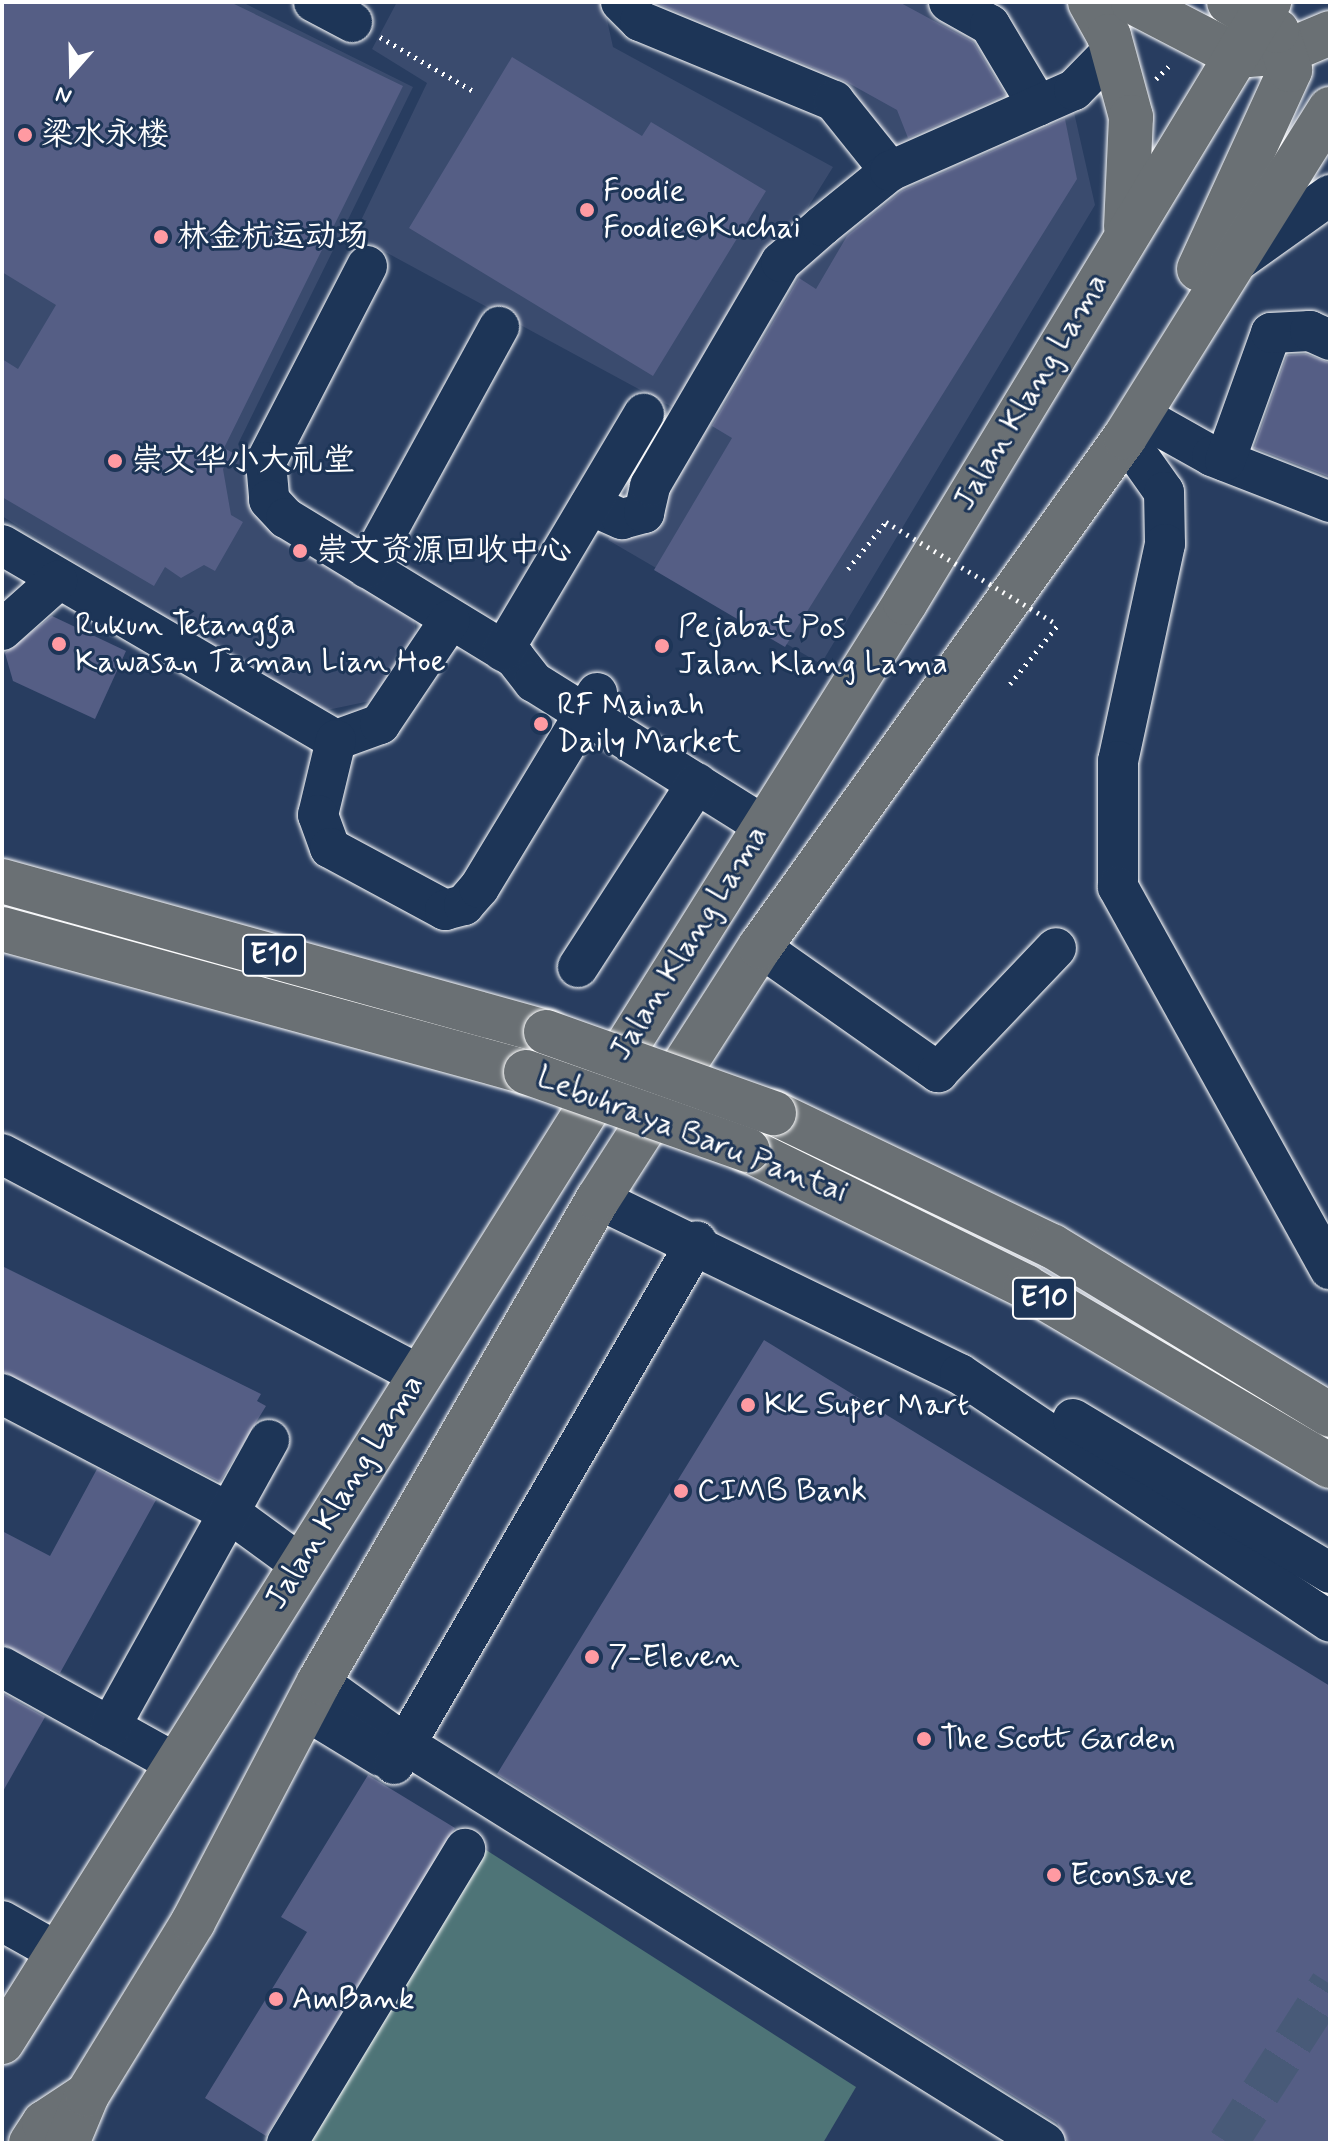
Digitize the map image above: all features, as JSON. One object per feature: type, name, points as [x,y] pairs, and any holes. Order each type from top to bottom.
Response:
[{"type":"main road","points":[[1090,2],[1114,49],[1131,117],[1126,234]]},
{"type":"main road","points":[[1133,2],[1237,56],[1285,52],[1330,33]]},
{"type":"main road","points":[[1124,436],[1285,92],[1285,52],[1277,31],[1253,7]]},
{"type":"main road","name":"Jalan Klang Lama","points":[[2,2042],[770,815],[1237,56],[1253,7]]},
{"type":"main road","name":"Jalan Klang Lama","points":[[61,2142],[44,2123],[87,2095],[193,1922],[312,1695],[598,1199],[760,947],[1124,436],[1330,109]]},
{"type":"main road","name":"Lebuhraya Baru Pantai","points":[[2,881],[546,1032],[774,1113],[1052,1246],[1330,1415]]},
{"type":"main road","name":"Lebuhraya Baru Pantai","points":[[2,929],[526,1072],[748,1150],[1026,1287],[1330,1466]]},
{"type":"street","points":[[314,2],[366,30]]},
{"type":"street","points":[[621,2],[640,21],[834,101],[890,171]]},
{"type":"street","points":[[949,2],[990,25],[1038,106]]},
{"type":"street","points":[[590,505],[622,519],[644,513],[650,486],[781,262],[890,171],[1088,81],[1114,49]]},
{"type":"street","points":[[1295,162],[1330,125]]},
{"type":"street","points":[[1228,269],[1330,195]]},
{"type":"street","points":[[367,266],[262,480],[286,518],[509,655],[547,662],[591,703],[697,783],[770,815]]},
{"type":"street","points":[[367,568],[499,327]]},
{"type":"street","points":[[1225,461],[1271,333],[1310,331],[1330,340]]},
{"type":"street","points":[[509,655],[590,505],[644,414]]},
{"type":"street","points":[[1124,436],[1225,461],[1330,502]]},
{"type":"street","points":[[1124,436],[1148,460],[1164,492],[1165,544],[1118,761],[1118,887],[1330,1269]]},
{"type":"street","points":[[2,545],[57,581],[336,740],[380,724],[450,620]]},
{"type":"street","points":[[2,630],[57,581]]},
{"type":"street","points":[[591,703],[770,815]]},
{"type":"street","points":[[336,740],[318,815],[330,848],[445,910],[464,905],[479,888],[591,703]]},
{"type":"street","points":[[578,967],[697,783]]},
{"type":"street","points":[[760,947],[938,1072],[1056,948]]},
{"type":"street","points":[[2,1154],[419,1375]]},
{"type":"street","points":[[598,1199],[697,1241],[960,1374],[1330,1622]]},
{"type":"street","points":[[697,1241],[747,1245],[908,1320],[1330,1573]]},
{"type":"street","points":[[399,1754],[697,1241]]},
{"type":"street","points":[[2,1394],[230,1513],[300,1564]]},
{"type":"street","points":[[110,1727],[269,1440]]},
{"type":"street","points":[[2,1667],[175,1763]]},
{"type":"street","points":[[312,1695],[399,1754],[1017,2143]]},
{"type":"street","points":[[399,1754],[1045,2143]]},
{"type":"street","points":[[287,2143],[465,1849]]},
{"type":"street","points":[[2,1921],[57,1952]]},
{"type":"path","points":[[366,30],[473,91]]},
{"type":"path","points":[[848,569],[886,522],[1058,625],[1010,684]]},
{"type":"shaded area","points":[[2,2],[242,2],[413,87],[238,444],[261,511],[413,611],[417,642],[380,699],[327,710],[295,698],[2,516]]},
{"type":"shaded area","points":[[397,2],[603,2],[613,47],[833,167],[779,254],[878,172],[850,104],[632,2],[920,2],[970,25],[1033,114],[1071,99],[1095,205],[821,664],[608,540],[735,327],[681,412],[354,235],[427,83],[372,49]]},
{"type":"green space","points":[[483,1848],[856,2087],[823,2143],[305,2143]]},
{"type":"building","points":[[2,2],[230,2],[403,86],[224,448],[233,453],[223,469],[231,515],[243,522],[215,571],[204,565],[181,578],[165,567],[154,586],[2,497],[2,359],[18,369],[56,305],[2,272]]},
{"type":"building","points":[[654,2],[899,2],[973,42],[1005,95],[908,138],[897,110],[843,80]]},
{"type":"building","name":"Foodie Foodie@Kuchai","points":[[512,57],[642,136],[651,122],[766,191],[653,376],[409,228]]},
{"type":"building","points":[[1065,119],[1077,179],[785,647],[654,570],[732,438],[712,426],[799,278],[816,289],[847,236],[902,191]]},
{"type":"building","points":[[1306,354],[1330,363],[1330,477],[1254,448],[1287,355]]},
{"type":"building","points":[[52,616],[126,651],[95,719],[13,681],[5,653]]},
{"type":"building","points":[[2,1266],[261,1394],[257,1401],[266,1406],[220,1482],[2,1371]]},
{"type":"building","name":"The Scott Garden","points":[[764,1340],[1330,1686],[1330,2143],[1068,2143],[1057,2123],[497,1774]]},
{"type":"building","points":[[97,1469],[156,1500],[60,1673],[2,1644],[2,1531],[50,1556]]},
{"type":"building","points":[[2,1693],[45,1717],[2,1793]]},
{"type":"building","points":[[368,1775],[455,1828],[266,2136],[205,2098],[307,1932],[281,1917]]},
{"type":"tunnel","points":[[1228,2143],[1330,1984]]},
{"type":"place","name":"梁水永楼","points":[[25,135]]},
{"type":"place","name":"Foodie Foodie@Kuchai","points":[[587,210]]},
{"type":"place","name":"林金杭运动场","points":[[161,237]]},
{"type":"place","name":"崇文华小大礼堂","points":[[115,461]]},
{"type":"place","name":"崇文资源回收中心","points":[[300,551]]},
{"type":"place","name":"Rukun Tetangga Kawasan Taman Lian Hoe","points":[[59,644]]},
{"type":"place","name":"Pejabat Pos Jalan Klang Lama","points":[[662,646]]},
{"type":"place","name":"RF Mainah Daily Market","points":[[541,724]]},
{"type":"place","name":"KK Super Mart","points":[[748,1405]]},
{"type":"place","name":"CIMB Bank","points":[[681,1491]]},
{"type":"place","name":"7-Eleven","points":[[592,1657]]},
{"type":"place","name":"The Scott Garden","points":[[924,1739]]},
{"type":"place","name":"Econsave","points":[[1054,1875]]},
{"type":"place","name":"AmBank","points":[[276,1999]]}]
